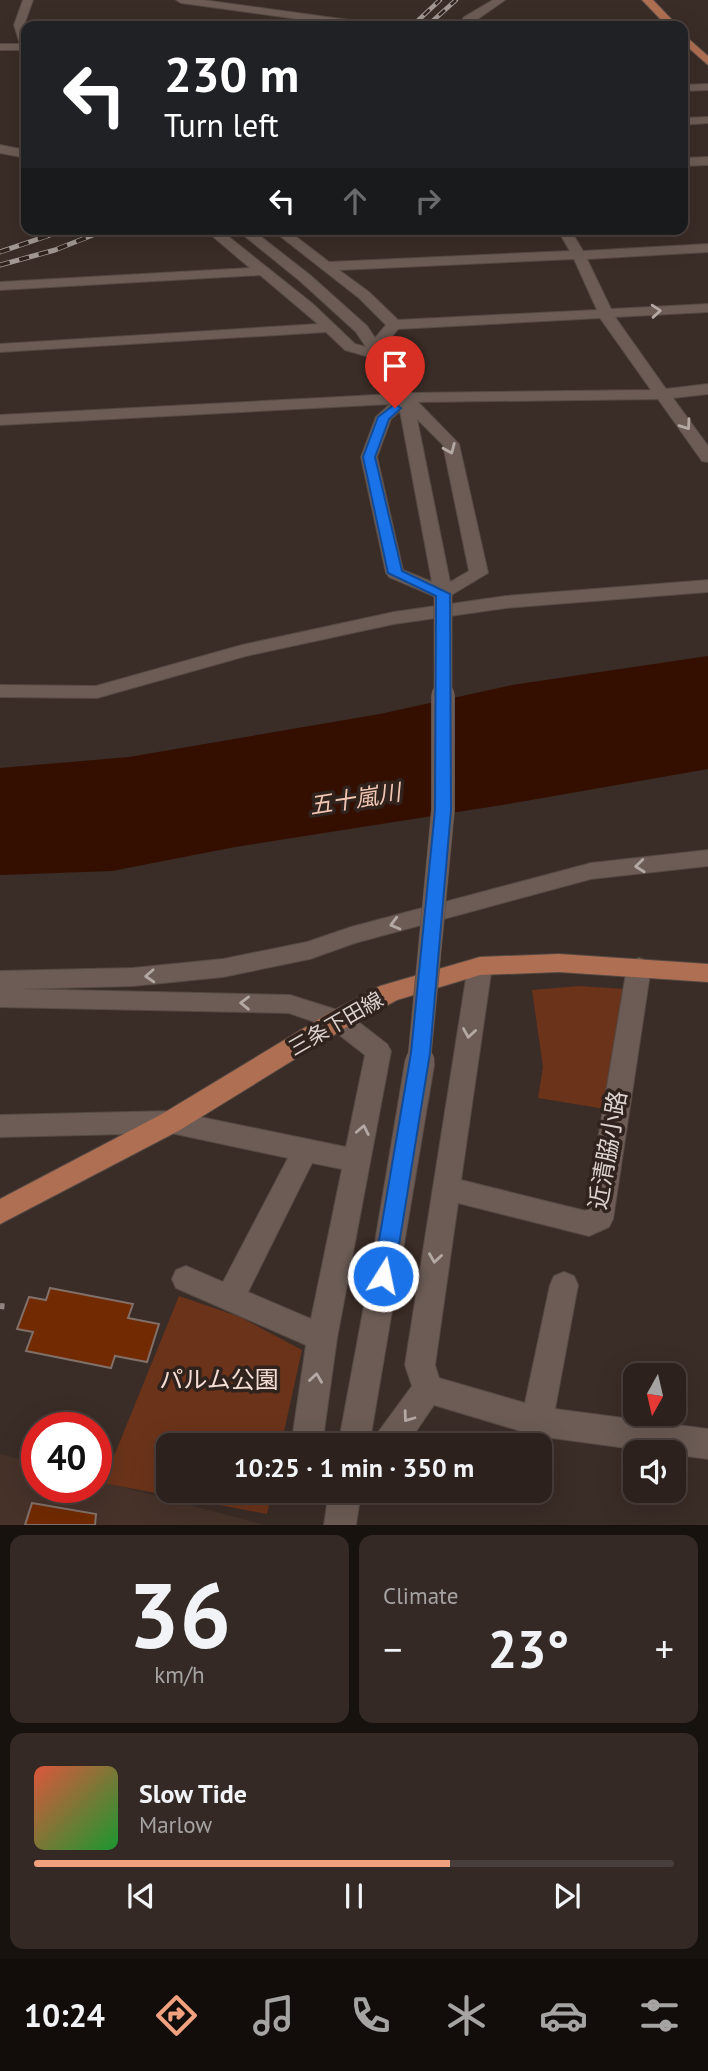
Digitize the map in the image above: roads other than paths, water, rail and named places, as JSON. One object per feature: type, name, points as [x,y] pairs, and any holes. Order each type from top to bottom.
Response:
[{"type":"main road","points":[[647,0],[668,21]]},
{"type":"main road","points":[[688,42],[708,62]]},
{"type":"main road","name":"三条下田線","points":[[0,1212],[171,1122],[338,1020],[389,993],[480,966],[559,963],[708,974]]},
{"type":"street","points":[[21,31],[19,24],[27,0]]},
{"type":"street","points":[[181,0],[334,21]]},
{"type":"street","points":[[467,21],[499,0]]},
{"type":"street","points":[[0,47],[21,47]]},
{"type":"street","points":[[688,88],[708,86]]},
{"type":"street","points":[[688,122],[708,120]]},
{"type":"street","points":[[0,149],[21,153]]},
{"type":"street","points":[[688,162],[708,161]]},
{"type":"street","points":[[217,235],[308,307],[350,347],[378,351]]},
{"type":"street","points":[[249,235],[362,329],[405,398],[451,444],[479,573],[443,594]]},
{"type":"street","points":[[285,235],[364,295],[394,326],[708,308]]},
{"type":"street","points":[[566,235],[604,314],[708,457]]},
{"type":"street","points":[[325,266],[708,248]]},
{"type":"street","points":[[0,286],[262,271]]},
{"type":"street","points":[[378,351],[394,326]]},
{"type":"street","points":[[0,348],[328,328]]},
{"type":"street","points":[[0,420],[405,398],[664,394],[708,389]]},
{"type":"street","points":[[405,398],[384,417],[369,457],[395,573],[443,594]]},
{"type":"street","points":[[356,1433],[421,1053],[443,810],[443,594],[405,398]]},
{"type":"street","points":[[0,691],[97,692],[242,651],[394,618],[506,602],[708,586]]},
{"type":"street","points":[[0,980],[147,977],[231,965],[318,948],[351,936],[591,871],[708,858]]},
{"type":"street","points":[[428,1389],[420,1365],[480,966]]},
{"type":"street","name":"近清脇小路","points":[[445,1188],[589,1224],[599,1219],[639,967]]},
{"type":"street","points":[[0,998],[290,1004],[338,1020],[378,1051],[322,1338],[308,1433]]},
{"type":"street","points":[[0,1126],[171,1122],[357,1161]]},
{"type":"street","points":[[230,1298],[305,1151]]},
{"type":"street","points":[[186,1279],[322,1338]]},
{"type":"street","points":[[537,1421],[564,1285]]},
{"type":"street","points":[[428,1389],[537,1421],[708,1444]]},
{"type":"street","points":[[396,1433],[428,1389]]},
{"type":"water","name":"五十嵐川","points":[[708,656],[708,769],[235,847],[112,871],[0,875],[0,768],[129,757],[380,714],[512,685]]},
{"type":"railway","points":[[417,21],[440,0]]},
{"type":"railway","points":[[433,21],[456,0]]},
{"type":"railway","points":[[0,252],[50,235]]},
{"type":"railway","points":[[0,265],[55,250],[93,235]]},
{"type":"park label","name":"パルム公園","points":[[219,1380]]}]
